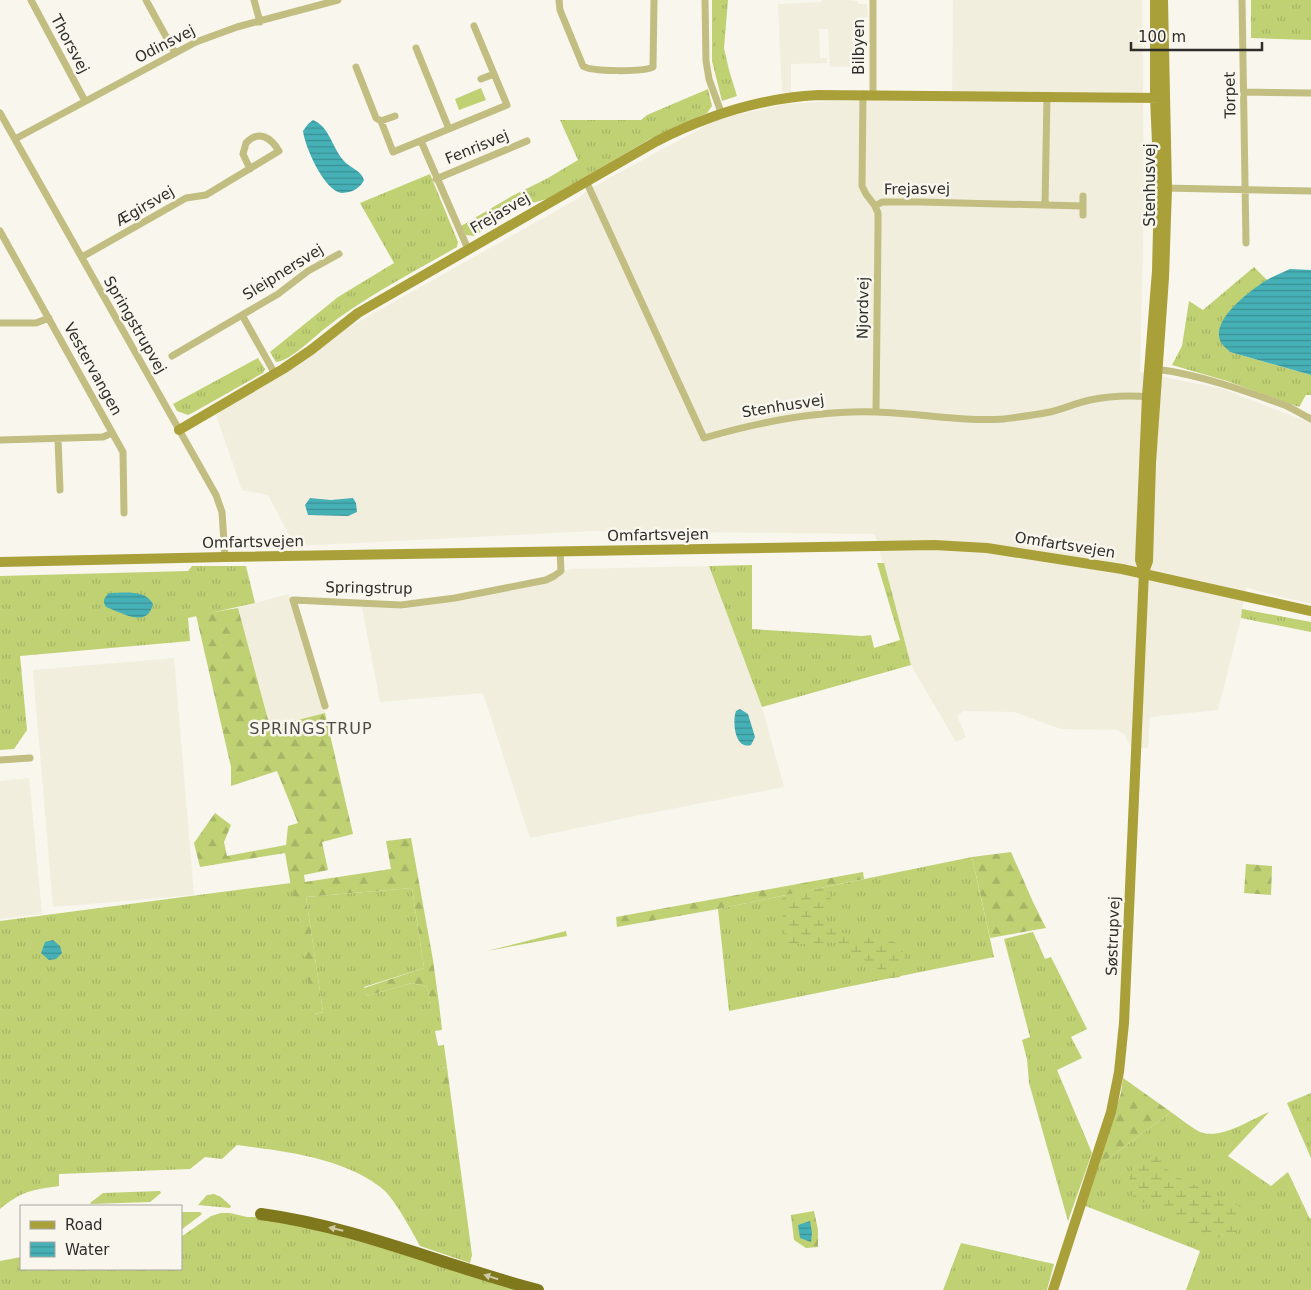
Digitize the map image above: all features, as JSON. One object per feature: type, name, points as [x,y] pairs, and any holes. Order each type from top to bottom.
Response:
[{"type":"highway","points":[[261,1214],[295,1219],[346,1231],[538,1290]]},
{"type":"street","name":"Thorsvej","points":[[31,0],[85,101]]},
{"type":"street","points":[[146,0],[174,53]]},
{"type":"street","points":[[254,0],[260,22]]},
{"type":"street","name":"Odinsvej","points":[[16,139],[174,53],[216,34],[338,0]]},
{"type":"street","points":[[559,0],[560,10],[583,66],[589,69],[620,70],[648,69],[653,67],[654,0]]},
{"type":"street","points":[[705,0],[706,61],[709,79],[721,112]]},
{"type":"street","name":"Bilbyen","points":[[868,94],[873,0]]},
{"type":"street","name":"Stenhusvej","points":[[1144,572],[1148,561],[1151,397],[1163,188],[1155,0]]},
{"type":"street","name":"Stenhusvej","points":[[1160,98],[1163,0]]},
{"type":"street","name":"Torpet","points":[[1242,0],[1246,243]]},
{"type":"street","name":"Fenrisvej","points":[[356,67],[376,118],[382,121],[393,152],[507,105],[474,26]]},
{"type":"street","name":"Fenrisvej","points":[[416,48],[449,129]]},
{"type":"street","points":[[481,79],[494,74]]},
{"type":"street","points":[[1244,92],[1311,93]]},
{"type":"street","name":"Frejasvej","points":[[868,94],[862,186],[876,206],[882,202],[1083,206]]},
{"type":"street","name":"Frejasvej","points":[[180,430],[275,374],[311,350],[348,319],[657,141],[693,123],[721,112],[787,97],[818,95],[1160,98]]},
{"type":"street","points":[[1045,205],[1047,96]]},
{"type":"street","name":"Springstrupvej","points":[[0,113],[208,480],[221,507],[224,521],[225,557]]},
{"type":"street","points":[[382,121],[395,116]]},
{"type":"street","name":"Ægirsvej","points":[[82,257],[186,198],[206,195],[250,169],[280,151],[268,137],[256,136],[246,143],[243,154],[250,169]]},
{"type":"street","name":"Fenrisvej","points":[[421,141],[468,249]]},
{"type":"street","name":"Fenrisvej","points":[[436,179],[527,141]]},
{"type":"street","name":"Stenhusvej","points":[[586,181],[704,438],[781,419],[876,412],[962,420],[984,420],[1050,412],[1098,399],[1151,397]]},
{"type":"street","points":[[1163,188],[1311,191]]},
{"type":"street","points":[[1082,196],[1083,215]]},
{"type":"street","name":"Njordvej","points":[[876,206],[878,213],[876,412]]},
{"type":"street","name":"Vestervangen","points":[[0,231],[123,452],[124,513]]},
{"type":"street","name":"Sleipnersvej","points":[[172,356],[278,294],[308,271],[339,254]]},
{"type":"street","name":"Sleipnersvej","points":[[242,315],[275,374]]},
{"type":"street","name":"Vestervangen","points":[[0,323],[36,323],[49,318]]},
{"type":"street","points":[[1154,369],[1212,381],[1234,388],[1289,407],[1311,419]]},
{"type":"street","name":"Vestervangen","points":[[0,440],[103,437],[112,433]]},
{"type":"street","points":[[58,439],[60,490]]},
{"type":"street","name":"Omfartsvejen","points":[[0,562],[934,545],[1019,552],[1144,572],[1311,611]]},
{"type":"street","name":"Springstrup","points":[[325,706],[293,600],[391,605],[455,598],[546,580],[561,571],[560,552]]},
{"type":"street","name":"Søstrupvej","points":[[1053,1290],[1111,1112],[1119,1072],[1124,1023],[1144,572]]},
{"type":"street","points":[[0,760],[30,758]]},
{"type":"shaded area","points":[[822,0],[849,0],[857,1],[858,4],[867,4],[868,17],[857,18],[859,66],[830,67],[828,29],[819,29],[820,58],[827,58],[827,63],[791,64],[791,92],[782,92],[778,4],[822,2]]},
{"type":"shaded area","points":[[953,0],[1142,0],[1144,197],[1140,372],[1223,389],[1311,423],[1311,604],[1246,587],[1241,618],[1218,710],[1150,717],[1148,748],[1131,747],[1124,734],[1117,730],[1061,729],[1014,712],[963,711],[957,716],[966,737],[956,742],[911,665],[875,534],[594,531],[295,546],[268,495],[242,490],[216,415],[344,330],[579,198],[591,188],[718,119],[785,104],[868,99],[952,100]]},
{"type":"shaded area","points":[[709,566],[762,707],[784,787],[530,838],[483,693],[380,702],[362,607],[404,609],[470,599],[512,590],[571,569]]},
{"type":"shaded area","points":[[289,594],[325,713],[270,727],[238,608]]},
{"type":"shaded area","points":[[174,658],[194,895],[53,907],[33,670]]},
{"type":"shaded area","points":[[29,778],[42,914],[0,919],[0,781]]},
{"type":"green space","points":[[712,0],[728,0],[724,48],[737,96],[722,101],[712,61]]},
{"type":"green space","points":[[1251,0],[1311,0],[1311,40],[1251,38]]},
{"type":"green space","points":[[481,88],[486,100],[459,110],[455,99]]},
{"type":"green space","points":[[708,89],[712,106],[707,113],[650,139],[547,199],[521,206],[474,236],[466,235],[461,226],[578,160],[560,120],[641,120],[647,115]]},
{"type":"green space","points":[[430,174],[458,242],[457,247],[372,296],[339,318],[293,354],[276,362],[270,352],[338,297],[394,263],[360,203]]},
{"type":"green space","points":[[1254,267],[1267,280],[1244,297],[1230,352],[1311,375],[1311,395],[1306,395],[1299,407],[1227,381],[1172,365],[1182,346],[1189,301],[1203,310]]},
{"type":"green space","points":[[258,358],[265,369],[263,373],[188,415],[177,411],[173,404]]},
{"type":"green space","points":[[877,563],[884,563],[911,665],[762,707],[709,566],[752,565],[752,629],[871,635],[874,648],[900,640]]},
{"type":"green space","points":[[192,566],[246,566],[255,603],[188,618],[190,641],[20,656],[27,730],[14,749],[0,750],[0,576],[188,571]]},
{"type":"green space","points":[[238,608],[270,727],[325,713],[353,834],[322,842],[328,870],[304,875],[305,882],[391,869],[386,841],[411,838],[439,1004],[431,1005],[427,987],[412,983],[367,996],[364,988],[424,968],[412,888],[306,897],[323,1012],[314,1014],[285,853],[200,867],[194,843],[215,813],[231,825],[224,842],[227,856],[286,845],[288,826],[298,823],[277,771],[231,786],[231,767],[196,615]]},
{"type":"green space","points":[[1242,609],[1311,622],[1311,632],[1241,618]]},
{"type":"green space","points":[[1011,852],[1046,928],[990,938],[972,857]]},
{"type":"green space","points":[[972,857],[994,957],[729,1011],[718,909]]},
{"type":"green space","points":[[1246,864],[1272,866],[1271,895],[1244,893]]},
{"type":"green space","points":[[863,872],[864,879],[718,909],[617,927],[616,917]]},
{"type":"green space","points":[[291,883],[315,1014],[323,1012],[306,897],[412,888],[424,968],[364,987],[367,996],[412,983],[427,987],[431,1004],[439,1004],[442,1030],[435,1031],[438,1046],[444,1045],[447,1067],[440,1068],[443,1090],[450,1090],[472,1255],[470,1263],[420,1246],[399,1209],[385,1191],[353,1171],[295,1153],[237,1145],[222,1159],[205,1157],[190,1169],[59,1174],[59,1186],[27,1192],[0,1209],[0,921]]},
{"type":"green space","points":[[822,888],[831,896],[826,922],[838,932],[894,942],[905,954],[900,977],[891,978],[834,942],[786,943],[781,899],[794,893]]},
{"type":"green space","points":[[566,931],[567,936],[487,951]]},
{"type":"green space","points":[[1033,932],[1045,959],[1051,957],[1087,1029],[1071,1037],[1082,1058],[1057,1070],[1092,1153],[1068,1221],[1029,1083],[1027,1059],[1022,1040],[1030,1037],[1004,939]]},
{"type":"green space","points":[[447,1067],[450,1090],[443,1091],[439,1068]]},
{"type":"green space","points":[[1123,1078],[1171,1112],[1097,1167],[1121,1093]]},
{"type":"green space","points":[[1311,1093],[1311,1158],[1287,1103]]},
{"type":"green space","points":[[1171,1112],[1196,1130],[1208,1134],[1235,1128],[1269,1112],[1228,1156],[1271,1186],[1288,1172],[1311,1219],[1311,1290],[1186,1290],[1200,1251],[1083,1205],[1097,1167]]},
{"type":"green space","points":[[1159,1156],[1171,1174],[1243,1208],[1233,1242],[1183,1227],[1153,1204],[1134,1201],[1129,1180],[1136,1161]]},
{"type":"green space","points":[[160,1191],[161,1193],[150,1202],[90,1203],[103,1193]]},
{"type":"green space","points":[[214,1194],[221,1197],[231,1206],[230,1208],[198,1205],[207,1195]]},
{"type":"green space","points":[[814,1211],[818,1230],[818,1247],[806,1248],[794,1240],[791,1215]]},
{"type":"green space","points":[[182,1212],[200,1212],[202,1214],[182,1229]]},
{"type":"green space","points":[[230,1213],[299,1224],[526,1290],[0,1290],[0,1261],[20,1257],[20,1270],[182,1270],[182,1236],[211,1216]]},
{"type":"green space","points":[[961,1243],[1054,1264],[1047,1290],[943,1290]]},
{"type":"water","points":[[313,120],[319,123],[327,133],[344,161],[363,177],[364,180],[356,189],[342,193],[335,190],[322,177],[311,157],[303,131]]},
{"type":"water","points":[[1290,269],[1311,270],[1311,375],[1230,352],[1222,344],[1219,335],[1220,326],[1232,308],[1265,281]]},
{"type":"water","points":[[310,498],[331,500],[353,498],[356,503],[357,512],[348,516],[308,515],[305,505]]},
{"type":"water","points":[[109,593],[139,594],[145,596],[153,604],[146,616],[134,617],[106,607],[104,600]]},
{"type":"water","points":[[740,709],[748,714],[755,737],[751,745],[741,743],[736,734],[734,722],[736,711]]},
{"type":"water","points":[[53,940],[60,946],[62,953],[56,959],[49,960],[41,953],[45,942]]},
{"type":"water","points":[[810,1221],[811,1242],[800,1238],[798,1225]]},
{"type":"district","name":"SPRINGSTRUP","points":[[311,728]]}]
